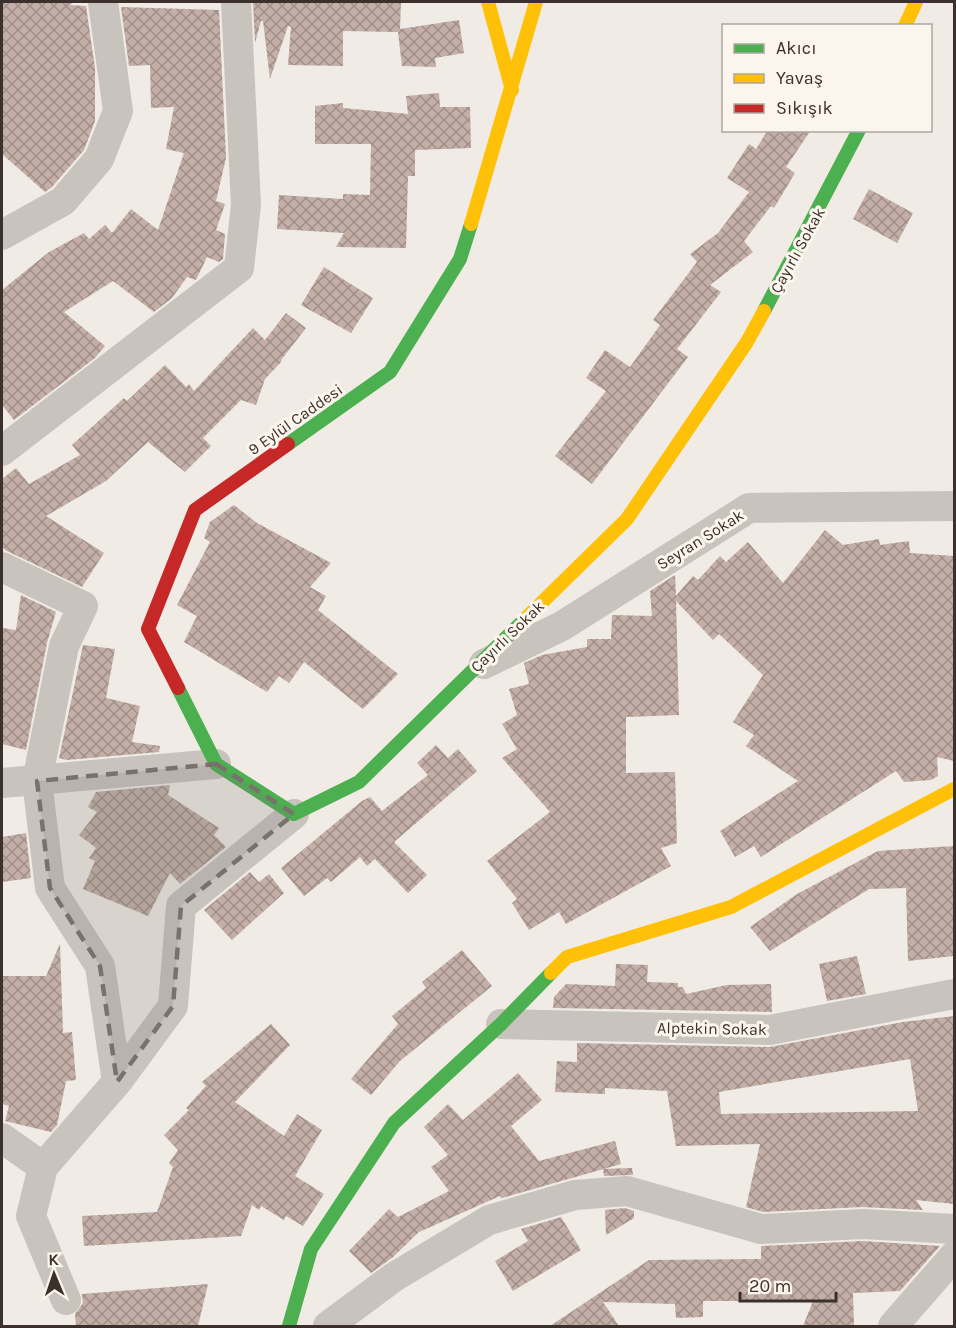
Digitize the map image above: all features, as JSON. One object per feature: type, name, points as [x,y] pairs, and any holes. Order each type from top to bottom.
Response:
[{"type":"street","points":[[2,235],[63,201],[99,159],[118,111],[103,2]]},
{"type":"street","points":[[2,451],[239,268],[246,205],[236,2]]},
{"type":"street","points":[[488,2],[512,91]]},
{"type":"street","name":"9 Eylül Caddesi","points":[[216,764],[148,629],[195,510],[390,372],[460,259],[512,91],[536,2]]},
{"type":"street","points":[[906,24],[916,2]]},
{"type":"street","name":"Çayırlı Sokak","points":[[44,1167],[117,1082],[173,1006],[182,906],[294,814],[359,782],[627,519],[747,342],[858,132]]},
{"type":"street","name":"Seyran Sokak","points":[[471,670],[562,626],[749,508],[954,506]]},
{"type":"street","points":[[2,567],[83,606],[63,646],[37,781],[50,888],[100,966],[117,1082]]},
{"type":"street","points":[[2,783],[216,764],[294,814]]},
{"type":"street","points":[[289,1326],[311,1249],[394,1123],[501,1024],[567,957],[731,907],[954,789]]},
{"type":"street","name":"Alptekin Sokak","points":[[501,1024],[770,1030],[954,994]]},
{"type":"street","points":[[2,1138],[44,1167],[31,1216],[66,1300]]},
{"type":"street","points":[[328,1326],[394,1277],[489,1220],[575,1195],[627,1191],[761,1228],[862,1224],[954,1229]]},
{"type":"street","points":[[893,1326],[954,1256]]},
{"type":"highlighted area","points":[[216,764],[294,814],[181,906],[173,1006],[117,1082],[100,966],[50,888],[37,781]]},
{"type":"building","points":[[2,2],[74,2],[70,5],[86,6],[95,68],[95,121],[84,150],[45,192],[2,154]]},
{"type":"building","points":[[253,2],[401,2],[400,29],[459,20],[464,53],[435,58],[436,67],[402,66],[398,32],[343,31],[343,66],[288,65],[291,27],[288,26],[270,79],[263,21],[261,21],[255,43]]},
{"type":"building","points":[[121,7],[219,10],[226,158],[216,201],[225,204],[216,230],[225,234],[223,259],[219,262],[207,257],[196,280],[187,277],[172,298],[154,312],[113,281],[64,312],[105,346],[95,358],[14,420],[2,405],[2,290],[49,252],[84,233],[89,239],[105,225],[112,233],[131,209],[158,230],[184,153],[166,149],[174,107],[151,108],[150,65],[129,66]]},
{"type":"building","points":[[439,93],[440,107],[470,107],[471,148],[415,150],[415,176],[408,176],[406,248],[336,247],[344,233],[277,229],[279,195],[343,199],[343,194],[370,195],[371,144],[315,144],[315,106],[343,103],[343,108],[408,114],[406,96]]},
{"type":"building","points":[[767,132],[810,132],[786,167],[795,173],[774,208],[771,206],[744,241],[753,252],[710,285],[721,292],[677,349],[688,357],[592,484],[555,456],[606,391],[586,378],[605,350],[630,367],[660,325],[653,320],[697,262],[690,254],[718,233],[749,192],[727,178],[749,144],[756,149]]},
{"type":"building","points":[[869,189],[913,213],[897,243],[853,219]]},
{"type":"building","points":[[324,267],[373,298],[351,333],[301,305]]},
{"type":"building","points":[[286,313],[306,328],[282,361],[265,379],[256,405],[241,400],[203,438],[211,446],[185,472],[148,442],[106,481],[46,516],[104,553],[82,587],[5,550],[2,546],[2,479],[16,468],[29,484],[80,455],[72,445],[124,398],[127,401],[165,365],[186,387],[189,384],[194,391],[253,328],[265,340]]},
{"type":"building","points":[[234,505],[257,523],[331,563],[310,587],[326,596],[318,610],[398,674],[363,709],[304,662],[289,683],[279,676],[267,692],[184,642],[197,616],[177,605],[210,542],[204,538],[210,522]]},
{"type":"building","points":[[825,530],[843,545],[879,539],[880,545],[909,541],[910,553],[954,556],[954,761],[937,757],[938,776],[931,780],[904,782],[896,771],[761,857],[754,846],[735,857],[720,831],[798,781],[746,746],[754,735],[733,722],[763,675],[719,634],[713,640],[676,601],[679,715],[626,717],[626,773],[675,772],[677,843],[661,848],[671,866],[566,924],[559,912],[529,930],[512,903],[517,899],[487,861],[550,812],[502,758],[517,749],[502,724],[517,715],[509,689],[529,684],[524,663],[542,655],[587,647],[587,639],[611,639],[612,615],[652,616],[650,591],[675,575],[676,596],[693,576],[698,580],[720,556],[726,562],[748,542],[783,583]]},
{"type":"building","points":[[21,595],[56,612],[47,643],[26,750],[2,744],[2,628],[16,630]]},
{"type":"building","points":[[83,645],[115,649],[106,698],[140,706],[132,742],[160,746],[159,752],[67,760],[59,758]]},
{"type":"building","points":[[436,745],[448,758],[458,749],[477,771],[394,842],[427,875],[408,893],[375,859],[367,866],[360,857],[331,882],[327,878],[304,896],[281,868],[362,801],[370,797],[382,811],[428,775],[417,763]]},
{"type":"building","points":[[170,785],[168,795],[219,828],[214,835],[226,847],[180,884],[170,873],[148,916],[83,889],[95,861],[89,858],[96,848],[79,835],[97,812],[88,807],[96,792]]},
{"type":"building","points":[[26,833],[31,878],[2,882],[2,837]]},
{"type":"building","points":[[954,846],[954,956],[908,961],[906,888],[869,889],[770,951],[750,927],[797,894],[878,851]]},
{"type":"building","points":[[250,872],[259,882],[269,874],[284,893],[232,940],[204,910]]},
{"type":"building","points":[[60,944],[63,1033],[72,1032],[76,1080],[66,1081],[57,1125],[51,1132],[5,1121],[9,1106],[2,1104],[2,976],[46,976]]},
{"type":"building","points":[[462,950],[492,986],[400,1061],[371,1095],[351,1079],[398,1024],[392,1016],[426,988],[422,982]]},
{"type":"building","points":[[857,956],[866,994],[827,1001],[819,964]]},
{"type":"building","points":[[616,964],[648,965],[647,982],[678,983],[678,987],[683,987],[686,994],[727,985],[771,984],[772,1012],[553,1008],[554,997],[566,984],[615,986]]},
{"type":"building","points":[[954,1016],[954,1204],[916,1200],[923,1210],[862,1207],[763,1212],[746,1207],[760,1144],[676,1146],[667,1091],[605,1088],[605,1094],[555,1092],[557,1061],[577,1062],[577,1043],[770,1047],[903,1022]],"holes":[[[910,1059],[918,1111],[721,1114],[719,1092]]]},
{"type":"building","points":[[271,1024],[290,1045],[235,1102],[284,1136],[297,1114],[322,1130],[295,1176],[324,1194],[303,1226],[286,1216],[284,1220],[261,1206],[259,1210],[252,1205],[241,1236],[84,1246],[82,1216],[157,1212],[173,1167],[169,1163],[178,1150],[164,1135],[189,1110],[186,1108],[206,1086],[202,1082]]},
{"type":"building","points":[[518,1073],[542,1100],[511,1126],[539,1161],[615,1141],[621,1164],[502,1198],[500,1196],[419,1232],[392,1258],[371,1273],[349,1251],[389,1209],[398,1217],[449,1191],[431,1167],[448,1155],[424,1127],[448,1104],[463,1120]]},
{"type":"building","points":[[632,1168],[633,1175],[604,1176],[603,1169]]},
{"type":"building","points":[[625,1208],[634,1211],[634,1218],[606,1235],[605,1210]]},
{"type":"building","points":[[561,1217],[581,1250],[513,1291],[495,1261],[528,1241],[521,1229]]},
{"type":"building","points":[[863,1241],[940,1246],[900,1291],[853,1293],[854,1326],[803,1326],[813,1301],[703,1301],[703,1317],[676,1318],[675,1304],[603,1302],[619,1326],[550,1326],[649,1260],[761,1259],[761,1246]]},
{"type":"building","points":[[208,1284],[198,1326],[76,1326],[75,1314],[83,1303],[82,1294]]},
{"type":"traffic: fast","points":[[764,311],[858,132]]},
{"type":"traffic: fast","points":[[288,444],[390,372],[460,259],[471,224]]},
{"type":"traffic: fast","points":[[178,688],[216,764],[294,814],[359,782],[525,619]]},
{"type":"traffic: fast","points":[[289,1326],[311,1249],[394,1123],[501,1024],[551,973]]},
{"type":"traffic: slow","points":[[488,2],[512,90]]},
{"type":"traffic: slow","points":[[471,224],[536,2]]},
{"type":"traffic: slow","points":[[906,24],[916,2]]},
{"type":"traffic: slow","points":[[525,619],[627,519],[747,342],[764,311]]},
{"type":"traffic: slow","points":[[551,973],[567,957],[731,907],[954,789]]},
{"type":"traffic: jam","points":[[178,688],[148,629],[195,510],[288,444]]}]
